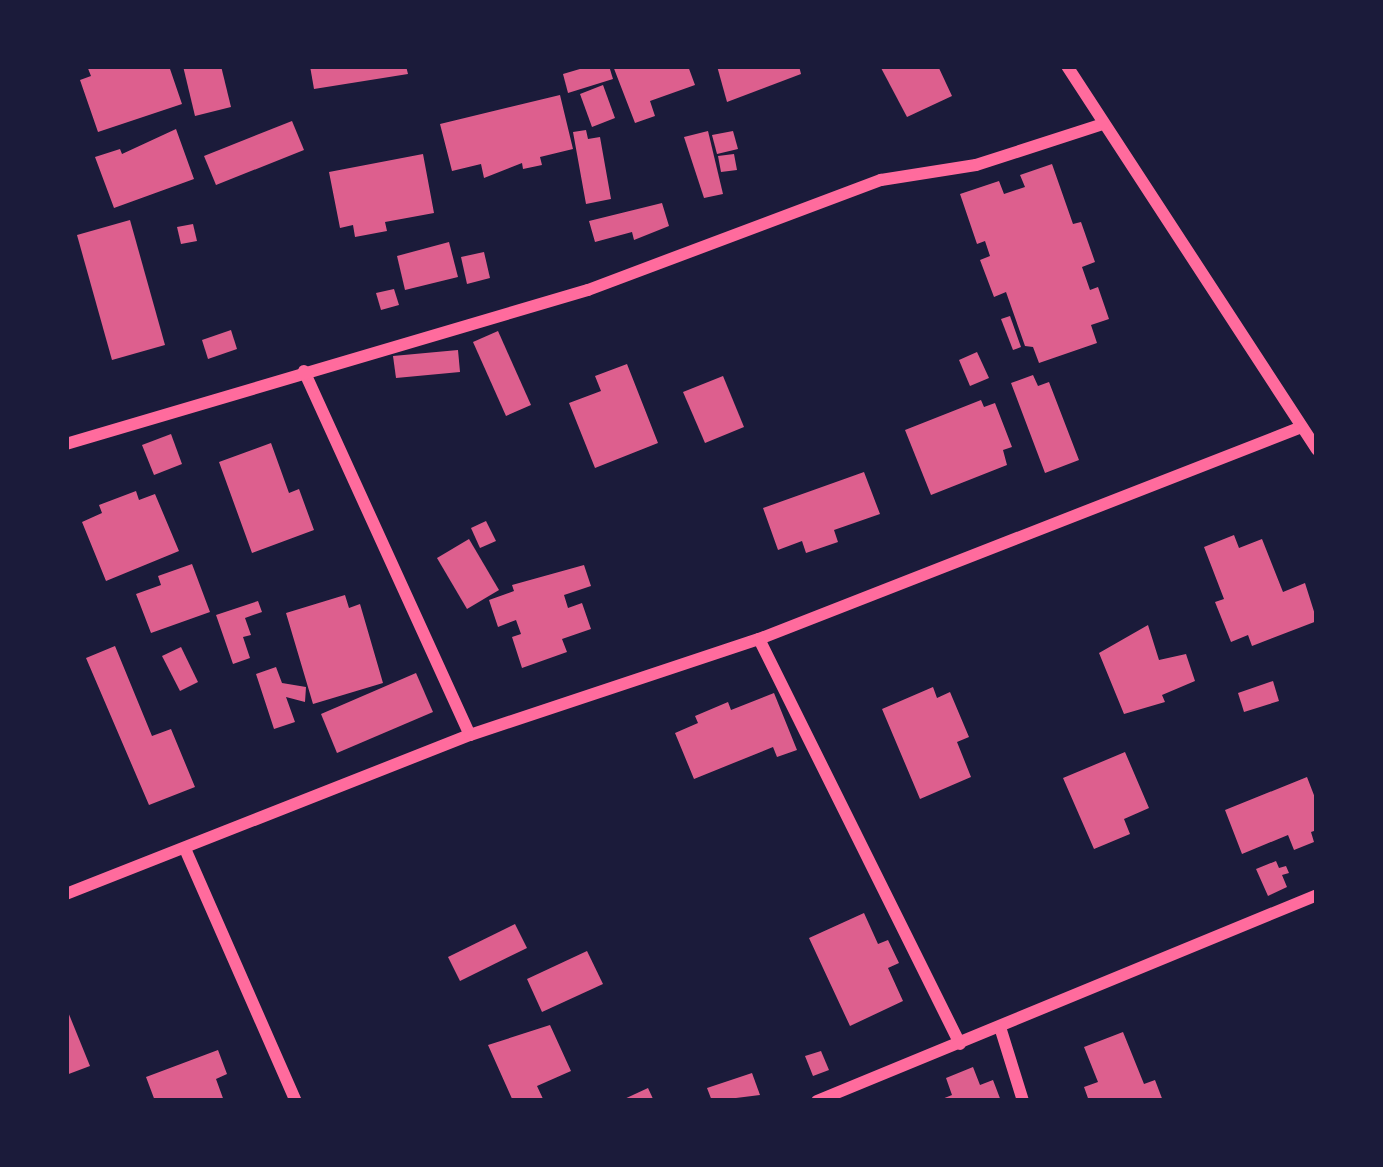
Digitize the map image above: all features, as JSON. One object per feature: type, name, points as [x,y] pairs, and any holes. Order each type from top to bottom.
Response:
[{"type":"street","points":[[1067,66],[1317,449]]},
{"type":"street","points":[[66,444],[588,290],[881,179],[976,165],[1103,124]]},
{"type":"street","points":[[304,371],[470,735]]},
{"type":"street","points":[[66,894],[186,851],[470,735],[759,639],[1299,428]]},
{"type":"street","points":[[759,639],[960,1044]]},
{"type":"street","points":[[186,851],[296,1101]]},
{"type":"street","points":[[817,1101],[1317,895]]},
{"type":"street","points":[[1000,1027],[1023,1101]]},
{"type":"building","points":[[87,66],[169,66],[182,104],[98,132],[80,80],[91,76]]},
{"type":"building","points":[[183,66],[221,66],[231,107],[195,116]]},
{"type":"building","points":[[310,66],[406,66],[408,74],[314,89]]},
{"type":"building","points":[[609,66],[613,79],[568,93],[563,74]]},
{"type":"building","points":[[613,66],[688,66],[695,85],[650,101],[655,116],[635,123]]},
{"type":"building","points":[[717,66],[799,66],[801,74],[727,102]]},
{"type":"building","points":[[880,66],[938,66],[952,96],[907,117]]},
{"type":"building","points":[[603,85],[615,118],[592,127],[580,94]]},
{"type":"building","points":[[560,95],[573,149],[540,157],[542,165],[523,169],[522,163],[484,178],[481,164],[452,171],[440,124]]},
{"type":"building","points":[[292,121],[304,150],[216,185],[204,156]]},
{"type":"building","points":[[176,129],[194,179],[114,208],[95,157],[120,149],[122,154]]},
{"type":"building","points":[[586,130],[588,139],[600,137],[611,199],[586,204],[573,132]]},
{"type":"building","points":[[708,131],[723,194],[704,198],[684,137]]},
{"type":"building","points":[[733,131],[738,149],[717,154],[712,135]]},
{"type":"building","points":[[423,154],[434,213],[385,222],[387,231],[355,237],[353,225],[340,228],[329,172]]},
{"type":"building","points":[[734,154],[737,170],[721,172],[718,156]]},
{"type":"building","points":[[1052,164],[1073,224],[1081,222],[1095,262],[1082,267],[1090,290],[1098,287],[1109,319],[1091,325],[1097,343],[1039,363],[1033,347],[1025,346],[1006,292],[994,297],[980,260],[990,256],[985,241],[977,244],[960,194],[999,181],[1004,194],[1025,187],[1020,175]]},
{"type":"building","points":[[662,203],[669,226],[634,240],[632,232],[595,242],[589,221]]},
{"type":"building","points":[[130,220],[165,345],[112,360],[77,235]]},
{"type":"building","points":[[193,224],[197,241],[181,244],[177,227]]},
{"type":"building","points":[[449,242],[458,277],[405,290],[397,256]]},
{"type":"building","points":[[484,252],[490,278],[467,284],[461,257]]},
{"type":"building","points":[[394,289],[399,305],[381,310],[376,293]]},
{"type":"building","points":[[1010,316],[1021,347],[1013,350],[1001,319]]},
{"type":"building","points":[[231,330],[237,349],[208,359],[202,340]]},
{"type":"building","points":[[498,331],[531,405],[506,416],[473,342]]},
{"type":"building","points":[[458,350],[460,372],[396,378],[393,356]]},
{"type":"building","points":[[977,352],[989,378],[970,386],[959,360]]},
{"type":"building","points":[[627,364],[658,443],[595,468],[569,403],[601,391],[595,376]]},
{"type":"building","points":[[1033,375],[1038,386],[1049,382],[1079,460],[1045,473],[1011,383]]},
{"type":"building","points":[[723,376],[744,427],[705,443],[683,392]]},
{"type":"building","points":[[981,400],[984,407],[995,403],[1012,447],[1003,450],[1007,465],[931,495],[905,430]]},
{"type":"building","points":[[171,434],[182,464],[154,475],[142,445]]},
{"type":"building","points":[[271,443],[289,493],[299,489],[314,530],[252,553],[219,462]]},
{"type":"building","points":[[864,472],[880,514],[834,530],[838,542],[806,553],[802,541],[778,550],[763,508]]},
{"type":"building","points":[[136,491],[139,500],[155,494],[179,551],[106,581],[82,522],[102,513],[99,505]]},
{"type":"building","points":[[486,521],[496,541],[480,548],[471,528]]},
{"type":"building","points":[[1234,535],[1239,548],[1262,539],[1283,592],[1305,583],[1317,621],[1252,646],[1248,635],[1231,642],[1215,602],[1224,599],[1204,547]]},
{"type":"building","points":[[469,539],[499,590],[467,609],[437,558]]},
{"type":"building","points":[[192,564],[210,612],[151,633],[136,594],[161,585],[158,576]]},
{"type":"building","points":[[584,565],[591,586],[564,595],[568,608],[582,603],[591,629],[562,639],[567,652],[522,668],[512,637],[521,634],[516,620],[498,627],[489,600],[514,591],[512,585]]},
{"type":"building","points":[[345,595],[349,608],[360,604],[383,683],[313,704],[286,613]]},
{"type":"building","points":[[258,601],[262,612],[245,618],[251,635],[243,637],[250,658],[233,664],[216,615]]},
{"type":"building","points":[[1148,625],[1159,660],[1186,654],[1195,681],[1162,695],[1165,702],[1124,714],[1099,653]]},
{"type":"building","points":[[115,646],[152,736],[171,729],[195,787],[149,805],[86,658]]},
{"type":"building","points":[[181,647],[198,682],[180,691],[162,656]]},
{"type":"building","points":[[276,667],[282,683],[306,687],[305,702],[286,697],[295,722],[274,729],[256,674]]},
{"type":"building","points":[[416,673],[433,712],[337,753],[321,714]]},
{"type":"building","points":[[1273,681],[1279,701],[1244,712],[1238,693]]},
{"type":"building","points":[[933,687],[937,698],[950,692],[969,737],[957,742],[971,777],[920,799],[882,709]]},
{"type":"building","points":[[774,693],[797,750],[777,757],[773,747],[694,779],[675,733],[698,723],[695,716],[728,702],[731,710]]},
{"type":"building","points":[[1125,752],[1149,808],[1124,819],[1130,834],[1094,849],[1063,778]]},
{"type":"building","points":[[1307,777],[1317,803],[1317,830],[1311,832],[1314,842],[1294,850],[1288,835],[1242,854],[1225,810]]},
{"type":"building","points":[[1276,861],[1289,873],[1282,875],[1287,887],[1268,896],[1256,869]]},
{"type":"building","points":[[864,913],[878,944],[888,940],[899,963],[888,968],[903,1001],[850,1026],[809,938]]},
{"type":"building","points":[[515,924],[527,948],[460,981],[448,957]]},
{"type":"building","points":[[587,951],[603,984],[542,1012],[527,979]]},
{"type":"building","points":[[66,1007],[90,1066],[66,1075]]},
{"type":"building","points":[[550,1025],[571,1071],[537,1086],[544,1101],[513,1101],[488,1045]]},
{"type":"building","points":[[1123,1032],[1144,1084],[1155,1080],[1163,1101],[1089,1101],[1084,1087],[1098,1082],[1084,1047]]},
{"type":"building","points":[[218,1050],[227,1074],[216,1079],[224,1101],[155,1101],[146,1077]]},
{"type":"building","points":[[821,1051],[829,1070],[813,1076],[805,1056]]},
{"type":"building","points":[[973,1067],[980,1085],[993,1080],[1001,1101],[937,1101],[952,1095],[946,1078]]},
{"type":"building","points":[[752,1073],[760,1095],[712,1101],[707,1088]]},
{"type":"building","points":[[648,1088],[654,1101],[620,1101]]}]
